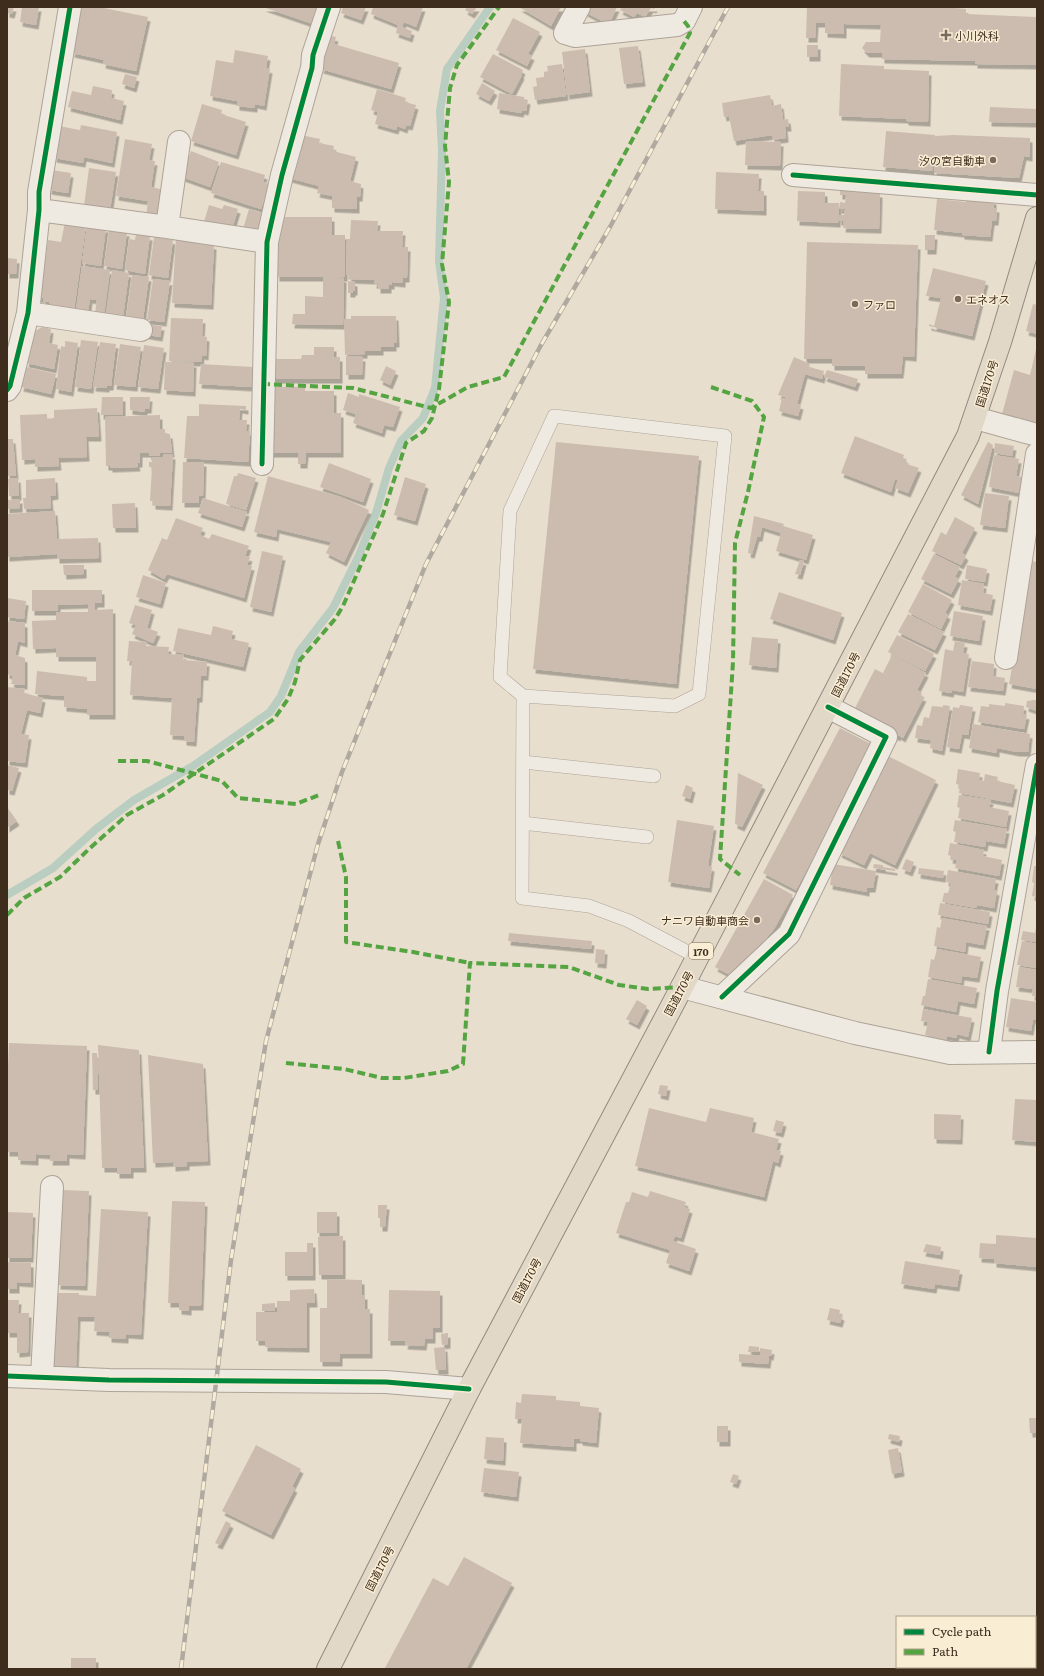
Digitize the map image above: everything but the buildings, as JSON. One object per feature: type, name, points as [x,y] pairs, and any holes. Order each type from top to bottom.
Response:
[{"type":"highway","name":"国道170号","points":[[328,1669],[469,1389],[698,957],[968,436],[1000,342],[1037,218]]},
{"type":"street","points":[[7,390],[10,386],[28,313],[39,210],[39,192],[70,7]]},
{"type":"street","points":[[262,464],[267,242],[282,175],[312,68],[313,55],[329,7]]},
{"type":"street","points":[[579,7],[565,33],[575,36],[677,25],[684,21],[691,7]]},
{"type":"street","points":[[168,227],[179,142]]},
{"type":"street","points":[[793,175],[1037,195]]},
{"type":"street","points":[[39,210],[267,242]]},
{"type":"street","points":[[28,313],[141,330]]},
{"type":"street","points":[[975,418],[1037,436]]},
{"type":"street","points":[[1006,658],[1037,454]]},
{"type":"street","points":[[722,997],[789,934],[886,737],[828,707]]},
{"type":"street","points":[[988,1052],[997,991],[1037,766]]},
{"type":"street","points":[[682,987],[855,1034],[950,1053],[988,1052],[1032,1048]]},
{"type":"street","points":[[42,1377],[52,1187]]},
{"type":"street","points":[[7,1376],[110,1380],[386,1382],[469,1389]]},
{"type":"lane","points":[[554,416],[725,436],[699,694],[675,706],[523,696],[500,677],[510,511],[554,416]]},
{"type":"lane","points":[[523,696],[522,898],[589,906],[629,921],[698,957]]},
{"type":"lane","points":[[523,762],[654,776]]},
{"type":"lane","points":[[522,823],[647,837]]},
{"type":"waterway","points":[[7,895],[53,868],[96,829],[134,800],[193,766],[270,712],[281,696],[299,652],[333,608],[359,555],[376,513],[389,468],[401,441],[423,418],[435,388],[444,298],[439,261],[442,151],[440,111],[447,69],[490,7]]},
{"type":"railway","points":[[181,1669],[231,1260],[266,1041],[318,844],[342,772],[426,564],[541,345],[610,227],[728,7]]},
{"type":"marked path","points":[[7,915],[24,898],[60,877],[127,815],[163,795],[274,719],[288,699],[295,682],[300,660],[335,619],[343,606],[383,514],[406,443],[424,431],[432,418],[439,389],[449,302],[442,264],[449,182],[445,146],[450,88],[457,65],[499,7]]},
{"type":"marked path","points":[[262,384],[353,388],[431,408],[468,387],[504,377],[690,33],[688,26],[684,21]]},
{"type":"marked path","points":[[711,387],[752,401],[764,417],[748,492],[735,543],[733,662],[720,859],[740,875]]},
{"type":"marked path","points":[[118,761],[147,761],[222,781],[238,798],[296,804],[319,795]]},
{"type":"marked path","points":[[338,841],[346,877],[346,942],[413,952],[470,963]]},
{"type":"marked path","points":[[286,1063],[344,1069],[382,1078],[404,1078],[448,1071],[463,1064],[470,963],[569,967],[619,985],[648,989],[682,987]]},
{"type":"cycle path","points":[[7,390],[10,386],[28,313],[39,210],[39,192],[70,7]]},
{"type":"cycle path","points":[[262,464],[267,242],[282,175],[312,68],[313,55],[329,7]]},
{"type":"cycle path","points":[[793,175],[1037,195]]},
{"type":"cycle path","points":[[722,997],[789,934],[886,737],[828,707]]},
{"type":"cycle path","points":[[989,1052],[997,991],[1037,765]]},
{"type":"cycle path","points":[[7,1376],[109,1380],[386,1382],[469,1389]]},
{"type":"place","name":"小川外科","points":[[946,35]]},
{"type":"place","name":"汐の宮自動車","points":[[993,160]]},
{"type":"place","name":"エネオス","points":[[958,299]]},
{"type":"place","name":"ファロ","points":[[855,304]]},
{"type":"place","name":"ナニワ自動車商会","points":[[757,920]]}]
